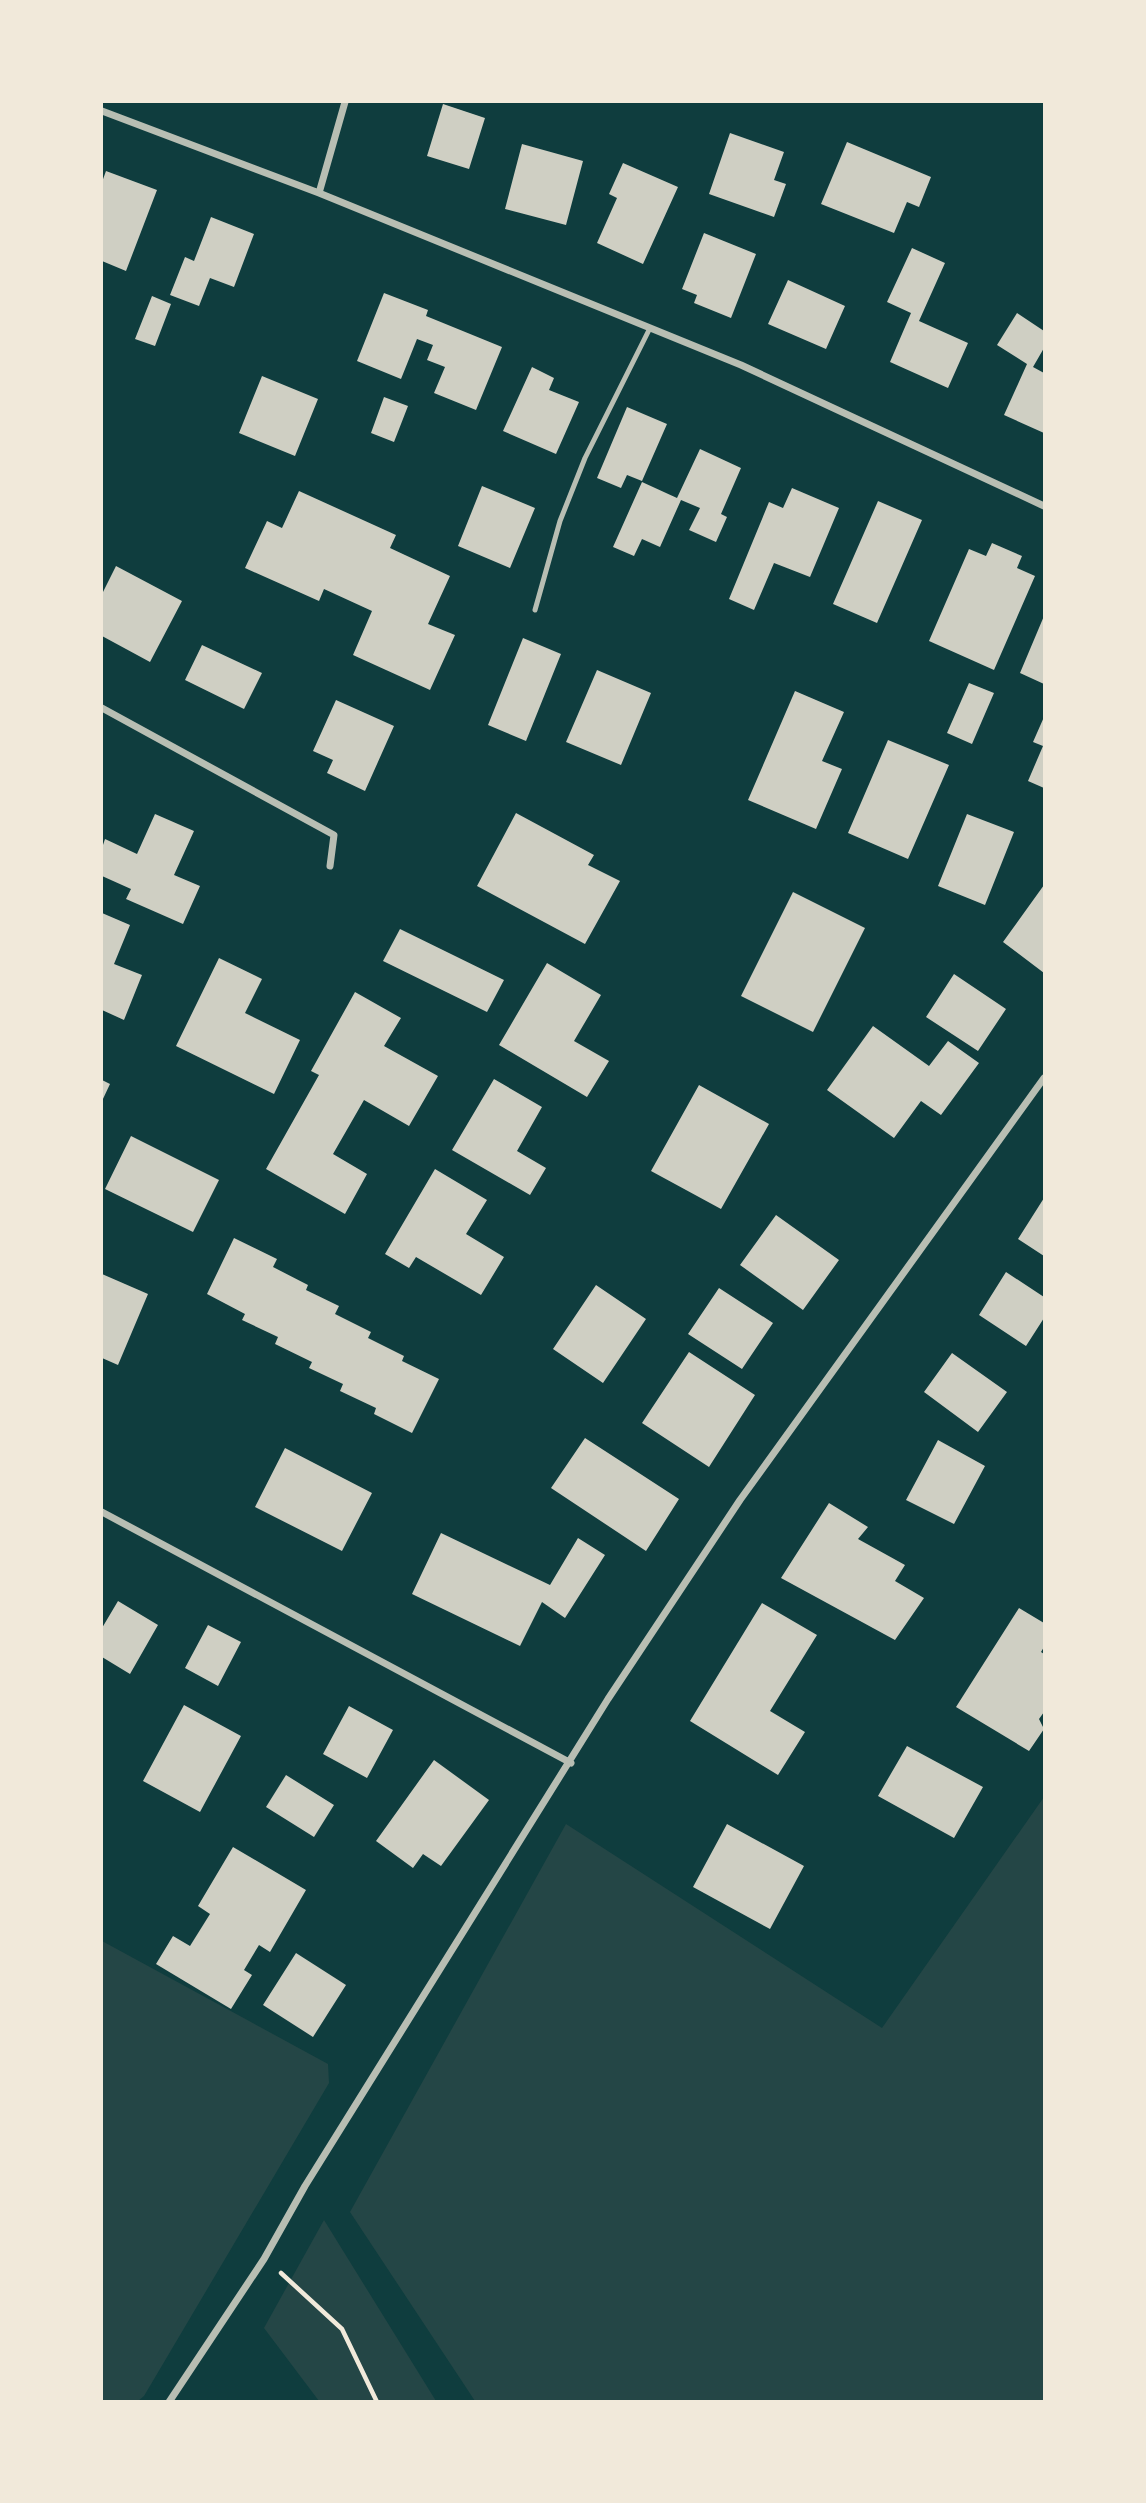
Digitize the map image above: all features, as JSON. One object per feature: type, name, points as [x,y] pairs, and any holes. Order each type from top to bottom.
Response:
[{"type":"street","points":[[319,193],[345,102]]},
{"type":"street","points":[[102,111],[319,193],[741,365],[1045,506]]},
{"type":"street","points":[[102,708],[334,835],[330,866]]},
{"type":"street","points":[[169,2402],[264,2259],[305,2186],[571,1763],[608,1699],[763,1467],[1045,1078]]},
{"type":"street","points":[[102,1512],[571,1763]]},
{"type":"lane","points":[[535,610],[560,521],[585,458],[650,328]]},
{"type":"path","points":[[273,2264],[342,2329],[377,2402]]},
{"type":"shaded area","points":[[1044,1797],[1044,2401],[475,2401],[350,2212],[566,1824],[882,2028]]},
{"type":"shaded area","points":[[102,1941],[328,2064],[329,2083],[144,2396],[138,2401],[102,2401]]},
{"type":"shaded area","points":[[324,2220],[436,2401],[319,2401],[264,2328]]},
{"type":"building","points":[[443,104],[485,118],[469,169],[427,156]]},
{"type":"building","points":[[730,133],[784,152],[774,180],[786,184],[774,217],[709,194]]},
{"type":"building","points":[[847,142],[931,177],[919,207],[907,202],[894,233],[821,204]]},
{"type":"building","points":[[522,144],[583,161],[566,225],[505,209]]},
{"type":"building","points":[[623,163],[678,187],[643,264],[597,243],[617,198],[609,194]]},
{"type":"building","points":[[106,171],[157,190],[126,271],[102,261],[102,182]]},
{"type":"building","points":[[211,217],[254,234],[234,287],[210,278],[199,306],[170,295],[185,257],[194,261]]},
{"type":"building","points":[[704,233],[756,254],[731,318],[694,303],[697,295],[682,289]]},
{"type":"building","points":[[912,248],[945,263],[919,321],[968,343],[948,388],[890,362],[911,313],[887,302]]},
{"type":"building","points":[[788,280],[845,306],[826,349],[768,324]]},
{"type":"building","points":[[384,293],[428,310],[426,316],[502,347],[476,410],[434,393],[445,367],[427,360],[433,345],[417,339],[401,379],[357,361]]},
{"type":"building","points":[[152,296],[171,304],[155,346],[135,339]]},
{"type":"building","points":[[1017,313],[1044,331],[1044,348],[1033,367],[1044,373],[1044,433],[1004,415],[1027,364],[997,345]]},
{"type":"building","points":[[532,367],[554,378],[549,390],[579,402],[556,454],[503,431]]},
{"type":"building","points":[[262,376],[318,399],[295,456],[239,433]]},
{"type":"building","points":[[384,397],[408,406],[394,442],[371,433]]},
{"type":"building","points":[[627,407],[667,424],[642,481],[627,475],[621,488],[597,478]]},
{"type":"building","points":[[700,449],[741,468],[721,514],[727,517],[716,542],[689,530],[700,508],[681,500],[660,547],[642,539],[634,556],[613,547],[642,482],[677,498]]},
{"type":"building","points":[[482,486],[535,508],[510,568],[458,546]]},
{"type":"building","points":[[792,488],[839,508],[810,577],[774,563],[754,610],[729,599],[769,502],[783,508]]},
{"type":"building","points":[[299,491],[396,535],[390,548],[450,576],[428,624],[455,635],[430,690],[353,655],[372,611],[324,589],[319,601],[245,568],[267,521],[282,528]]},
{"type":"building","points":[[878,501],[922,520],[877,623],[833,604]]},
{"type":"building","points":[[992,543],[1022,556],[1017,568],[1035,576],[994,670],[929,641],[969,549],[986,556]]},
{"type":"building","points":[[116,566],[182,601],[150,662],[102,636],[102,594]]},
{"type":"building","points":[[1044,616],[1044,684],[1020,673]]},
{"type":"building","points":[[523,638],[561,654],[526,741],[488,725]]},
{"type":"building","points":[[202,645],[262,673],[244,709],[185,680]]},
{"type":"building","points":[[597,670],[651,693],[621,765],[566,742]]},
{"type":"building","points":[[969,683],[994,693],[972,744],[947,733]]},
{"type":"building","points":[[795,691],[844,712],[822,761],[842,769],[816,829],[748,800]]},
{"type":"building","points":[[336,700],[394,726],[365,791],[327,773],[333,760],[313,751]]},
{"type":"building","points":[[1044,717],[1044,788],[1028,781],[1043,746],[1033,742]]},
{"type":"building","points":[[888,740],[949,765],[908,859],[848,833]]},
{"type":"building","points":[[516,813],[594,855],[588,865],[620,881],[585,944],[477,886]]},
{"type":"building","points":[[155,814],[194,831],[174,875],[200,886],[183,924],[126,899],[131,889],[102,876],[102,848],[105,839],[137,854]]},
{"type":"building","points":[[967,814],[1014,832],[985,905],[938,886]]},
{"type":"building","points":[[1044,885],[1044,973],[1003,942]]},
{"type":"building","points":[[793,892],[865,928],[813,1032],[741,996]]},
{"type":"building","points":[[102,913],[130,925],[114,964],[142,975],[124,1020],[102,1010]]},
{"type":"building","points":[[400,929],[504,980],[487,1012],[383,961]]},
{"type":"building","points":[[219,958],[262,979],[245,1013],[300,1040],[274,1094],[176,1046]]},
{"type":"building","points":[[547,963],[601,995],[574,1041],[609,1061],[587,1097],[499,1045]]},
{"type":"building","points":[[954,974],[1006,1009],[978,1051],[926,1017]]},
{"type":"building","points":[[355,992],[401,1018],[384,1046],[438,1076],[409,1126],[364,1100],[333,1154],[367,1174],[345,1214],[266,1169],[319,1075],[311,1071]]},
{"type":"building","points":[[873,1026],[929,1066],[948,1041],[979,1063],[941,1115],[921,1101],[894,1138],[827,1090]]},
{"type":"building","points":[[494,1079],[542,1107],[517,1151],[546,1168],[530,1195],[452,1150]]},
{"type":"building","points":[[102,1080],[110,1084],[102,1101]]},
{"type":"building","points":[[699,1085],[769,1124],[721,1209],[651,1171]]},
{"type":"building","points":[[131,1136],[219,1180],[193,1232],[105,1189]]},
{"type":"building","points":[[435,1169],[487,1200],[466,1234],[504,1257],[481,1295],[416,1257],[409,1268],[385,1254]]},
{"type":"building","points":[[1044,1198],[1044,1256],[1018,1239]]},
{"type":"building","points":[[776,1215],[839,1260],[803,1310],[740,1265]]},
{"type":"building","points":[[234,1238],[277,1259],[273,1267],[308,1285],[306,1290],[339,1306],[335,1314],[371,1332],[368,1338],[404,1356],[402,1361],[439,1379],[412,1433],[374,1414],[376,1408],[340,1391],[343,1384],[309,1368],[312,1362],[275,1344],[278,1337],[242,1320],[245,1314],[207,1294]]},
{"type":"building","points":[[1006,1272],[1044,1297],[1044,1318],[1026,1346],[979,1315]]},
{"type":"building","points":[[102,1274],[148,1294],[118,1365],[102,1358]]},
{"type":"building","points":[[596,1285],[646,1319],[603,1383],[553,1349]]},
{"type":"building","points":[[719,1288],[773,1323],[742,1369],[688,1334]]},
{"type":"building","points":[[689,1352],[755,1395],[709,1467],[642,1423]]},
{"type":"building","points":[[952,1353],[1007,1392],[978,1432],[924,1392]]},
{"type":"building","points":[[585,1438],[679,1499],[646,1551],[551,1488]]},
{"type":"building","points":[[938,1440],[985,1466],[954,1524],[906,1500]]},
{"type":"building","points":[[285,1448],[372,1493],[342,1551],[255,1507]]},
{"type":"building","points":[[829,1503],[868,1527],[858,1539],[905,1565],[895,1581],[924,1598],[895,1640],[781,1578]]},
{"type":"building","points":[[441,1533],[550,1585],[578,1538],[605,1555],[565,1618],[542,1602],[520,1646],[412,1594]]},
{"type":"building","points":[[118,1601],[158,1625],[130,1674],[102,1657],[102,1628]]},
{"type":"building","points":[[762,1603],[817,1635],[770,1711],[805,1732],[778,1775],[690,1721]]},
{"type":"building","points":[[1019,1608],[1044,1623],[1044,1647],[1041,1652],[1044,1654],[1044,1712],[1039,1719],[1044,1729],[1029,1751],[956,1707]]},
{"type":"building","points":[[208,1625],[241,1642],[218,1686],[185,1668]]},
{"type":"building","points":[[184,1705],[241,1736],[200,1812],[143,1781]]},
{"type":"building","points":[[349,1706],[393,1730],[367,1778],[323,1754]]},
{"type":"building","points":[[907,1746],[983,1787],[954,1838],[878,1796]]},
{"type":"building","points":[[434,1760],[489,1800],[441,1866],[423,1854],[413,1868],[376,1841]]},
{"type":"building","points":[[286,1775],[334,1805],[314,1837],[266,1807]]},
{"type":"building","points":[[727,1824],[804,1866],[770,1929],[693,1887]]},
{"type":"building","points":[[233,1847],[306,1890],[270,1952],[259,1945],[244,1970],[252,1975],[231,2009],[156,1964],[173,1936],[190,1946],[210,1914],[198,1906]]},
{"type":"building","points":[[296,1953],[346,1985],[313,2037],[263,2005]]}]
